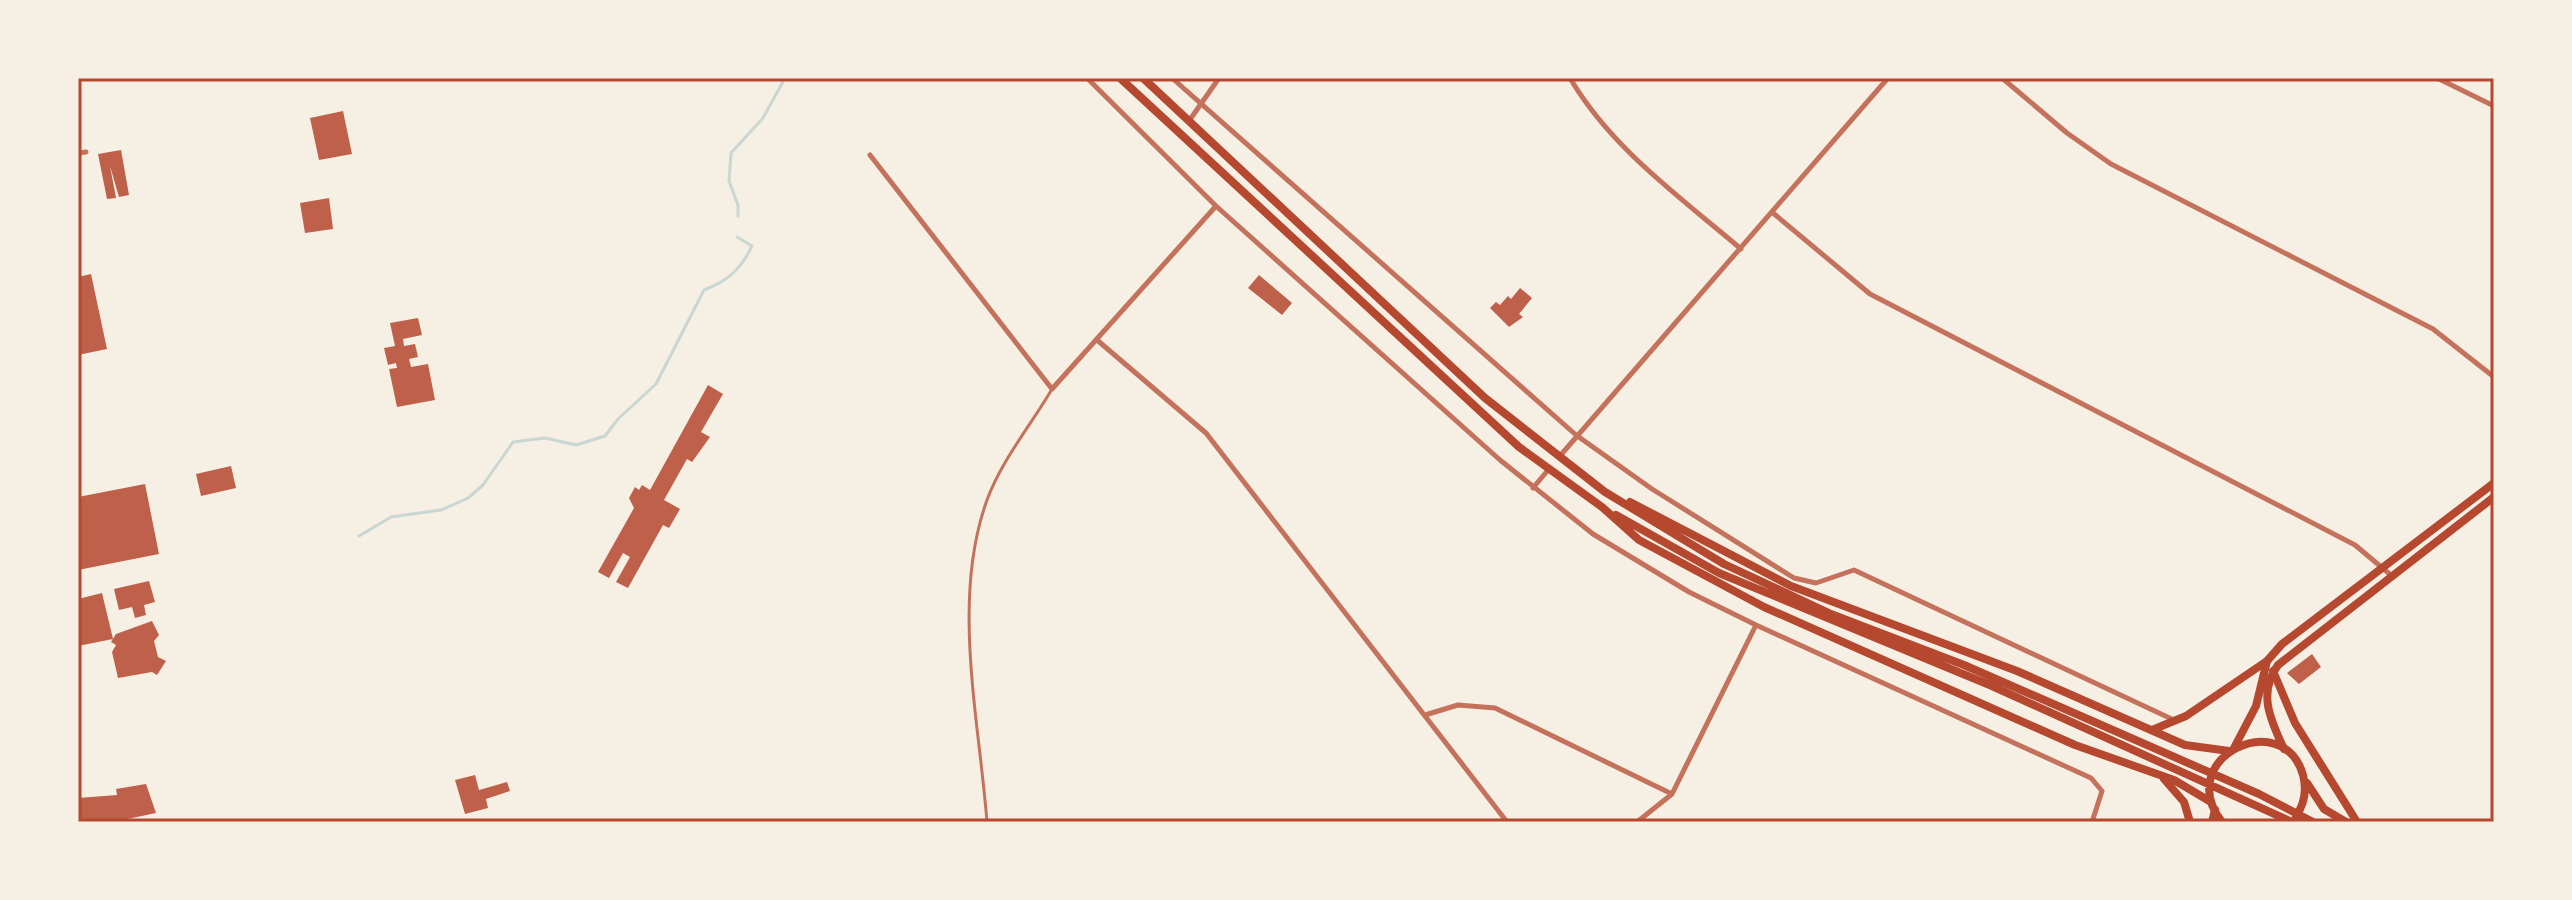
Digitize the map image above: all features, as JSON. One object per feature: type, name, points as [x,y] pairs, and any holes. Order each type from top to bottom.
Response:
[{"type":"main road","points":[[1120,78],[1430,367],[1548,470],[1602,507],[1719,573],[2192,769],[2292,822],[2304,800],[2304,779]]},
{"type":"main road","points":[[1143,78],[1485,398],[1558,458],[1610,493],[1724,564],[1831,614],[1964,665],[2313,822]]},
{"type":"main road","points":[[2152,731],[2176,721],[2268,659],[2494,483]]},
{"type":"main road","points":[[1610,493],[1656,512],[1791,586],[2017,671],[2152,731],[2200,749],[2231,750],[2265,742],[2284,749],[2294,757],[2324,809],[2346,822]]},
{"type":"main road","points":[[2284,749],[2267,709],[2267,691],[2273,671],[2290,653],[2494,497]]},
{"type":"main road","points":[[1602,507],[1639,540],[1750,601],[2075,745],[2185,785],[2213,806],[2222,822]]},
{"type":"main road","points":[[2212,822],[2211,779],[2256,706],[2268,659]]},
{"type":"main road","points":[[2273,671],[2295,723],[2357,822]]},
{"type":"main road","points":[[2153,773],[2176,790],[2190,822]]},
{"type":"street","points":[[1087,78],[1216,206],[1533,488],[1645,567],[1756,625],[2091,778],[2102,791],[2092,822]]},
{"type":"street","points":[[1172,78],[1576,435],[1652,489],[1794,578],[1816,583],[1844,571],[1864,573],[2176,721]]},
{"type":"street","points":[[1189,121],[1219,78]]},
{"type":"street","points":[[1570,78],[1584,102],[1616,140],[1741,249]]},
{"type":"street","points":[[1558,458],[1888,78]]},
{"type":"street","points":[[2002,78],[2067,133],[2111,164],[2433,329],[2458,345],[2494,377]]},
{"type":"street","points":[[2437,78],[2494,106]]},
{"type":"street","points":[[78,153],[86,152]]},
{"type":"street","points":[[870,155],[1052,389],[1216,206]]},
{"type":"street","points":[[1773,213],[1870,294],[2355,545],[2385,567],[2392,576]]},
{"type":"street","points":[[1097,340],[1206,433],[1507,822]]},
{"type":"street","points":[[1533,488],[1548,470]]},
{"type":"street","points":[[1637,822],[1672,794],[1756,625]]},
{"type":"street","points":[[1425,715],[1458,705],[1495,708],[1672,794]]},
{"type":"lane","points":[[987,822],[967,597],[976,536],[988,497],[1052,389]]},
{"type":"building","points":[[343,111],[352,154],[319,160],[310,118]]},
{"type":"building","points":[[121,150],[129,195],[119,197],[110,166],[116,198],[107,199],[98,154]]},
{"type":"building","points":[[329,198],[333,229],[305,233],[300,203]]},
{"type":"building","points":[[91,274],[107,349],[78,355],[78,277]]},
{"type":"building","points":[[1259,275],[1292,303],[1282,315],[1248,288]]},
{"type":"building","points":[[1520,288],[1532,298],[1519,314],[1523,317],[1509,327],[1490,308],[1496,302],[1500,305],[1508,296],[1511,299]]},
{"type":"building","points":[[418,318],[422,335],[403,339],[404,346],[415,344],[418,357],[409,359],[411,367],[428,364],[435,400],[397,407],[389,369],[397,368],[396,363],[388,365],[384,348],[395,346],[390,323]]},
{"type":"building","points":[[708,385],[723,394],[701,432],[710,437],[692,462],[687,459],[664,500],[680,509],[669,528],[663,525],[628,588],[616,582],[630,557],[623,553],[609,578],[598,572],[634,508],[629,498],[635,487],[639,490],[642,485],[650,490]]},
{"type":"building","points":[[231,466],[236,488],[201,496],[196,474]]},
{"type":"building","points":[[145,484],[159,554],[78,570],[78,497]]},
{"type":"building","points":[[149,581],[155,602],[144,605],[146,615],[135,618],[132,607],[119,610],[114,589]]},
{"type":"building","points":[[102,593],[113,639],[78,646],[78,599]]},
{"type":"building","points":[[152,621],[159,635],[154,641],[158,657],[166,661],[157,675],[152,672],[118,678],[112,652],[116,645],[111,642],[116,634]]},
{"type":"building","points":[[2312,654],[2321,667],[2299,684],[2287,673]]},
{"type":"building","points":[[475,775],[479,790],[507,782],[510,791],[486,799],[488,808],[465,814],[455,780]]},
{"type":"building","points":[[146,784],[156,813],[113,822],[78,822],[78,798],[117,795],[116,789]]},
{"type":"waterway","points":[[738,216],[738,205],[729,181],[731,153],[763,118],[785,78]]},
{"type":"waterway","points":[[359,536],[391,517],[441,510],[468,498],[483,485],[513,442],[545,438],[576,445],[605,436],[618,419],[656,384],[704,290],[727,278],[743,261],[752,246],[737,237]]}]
